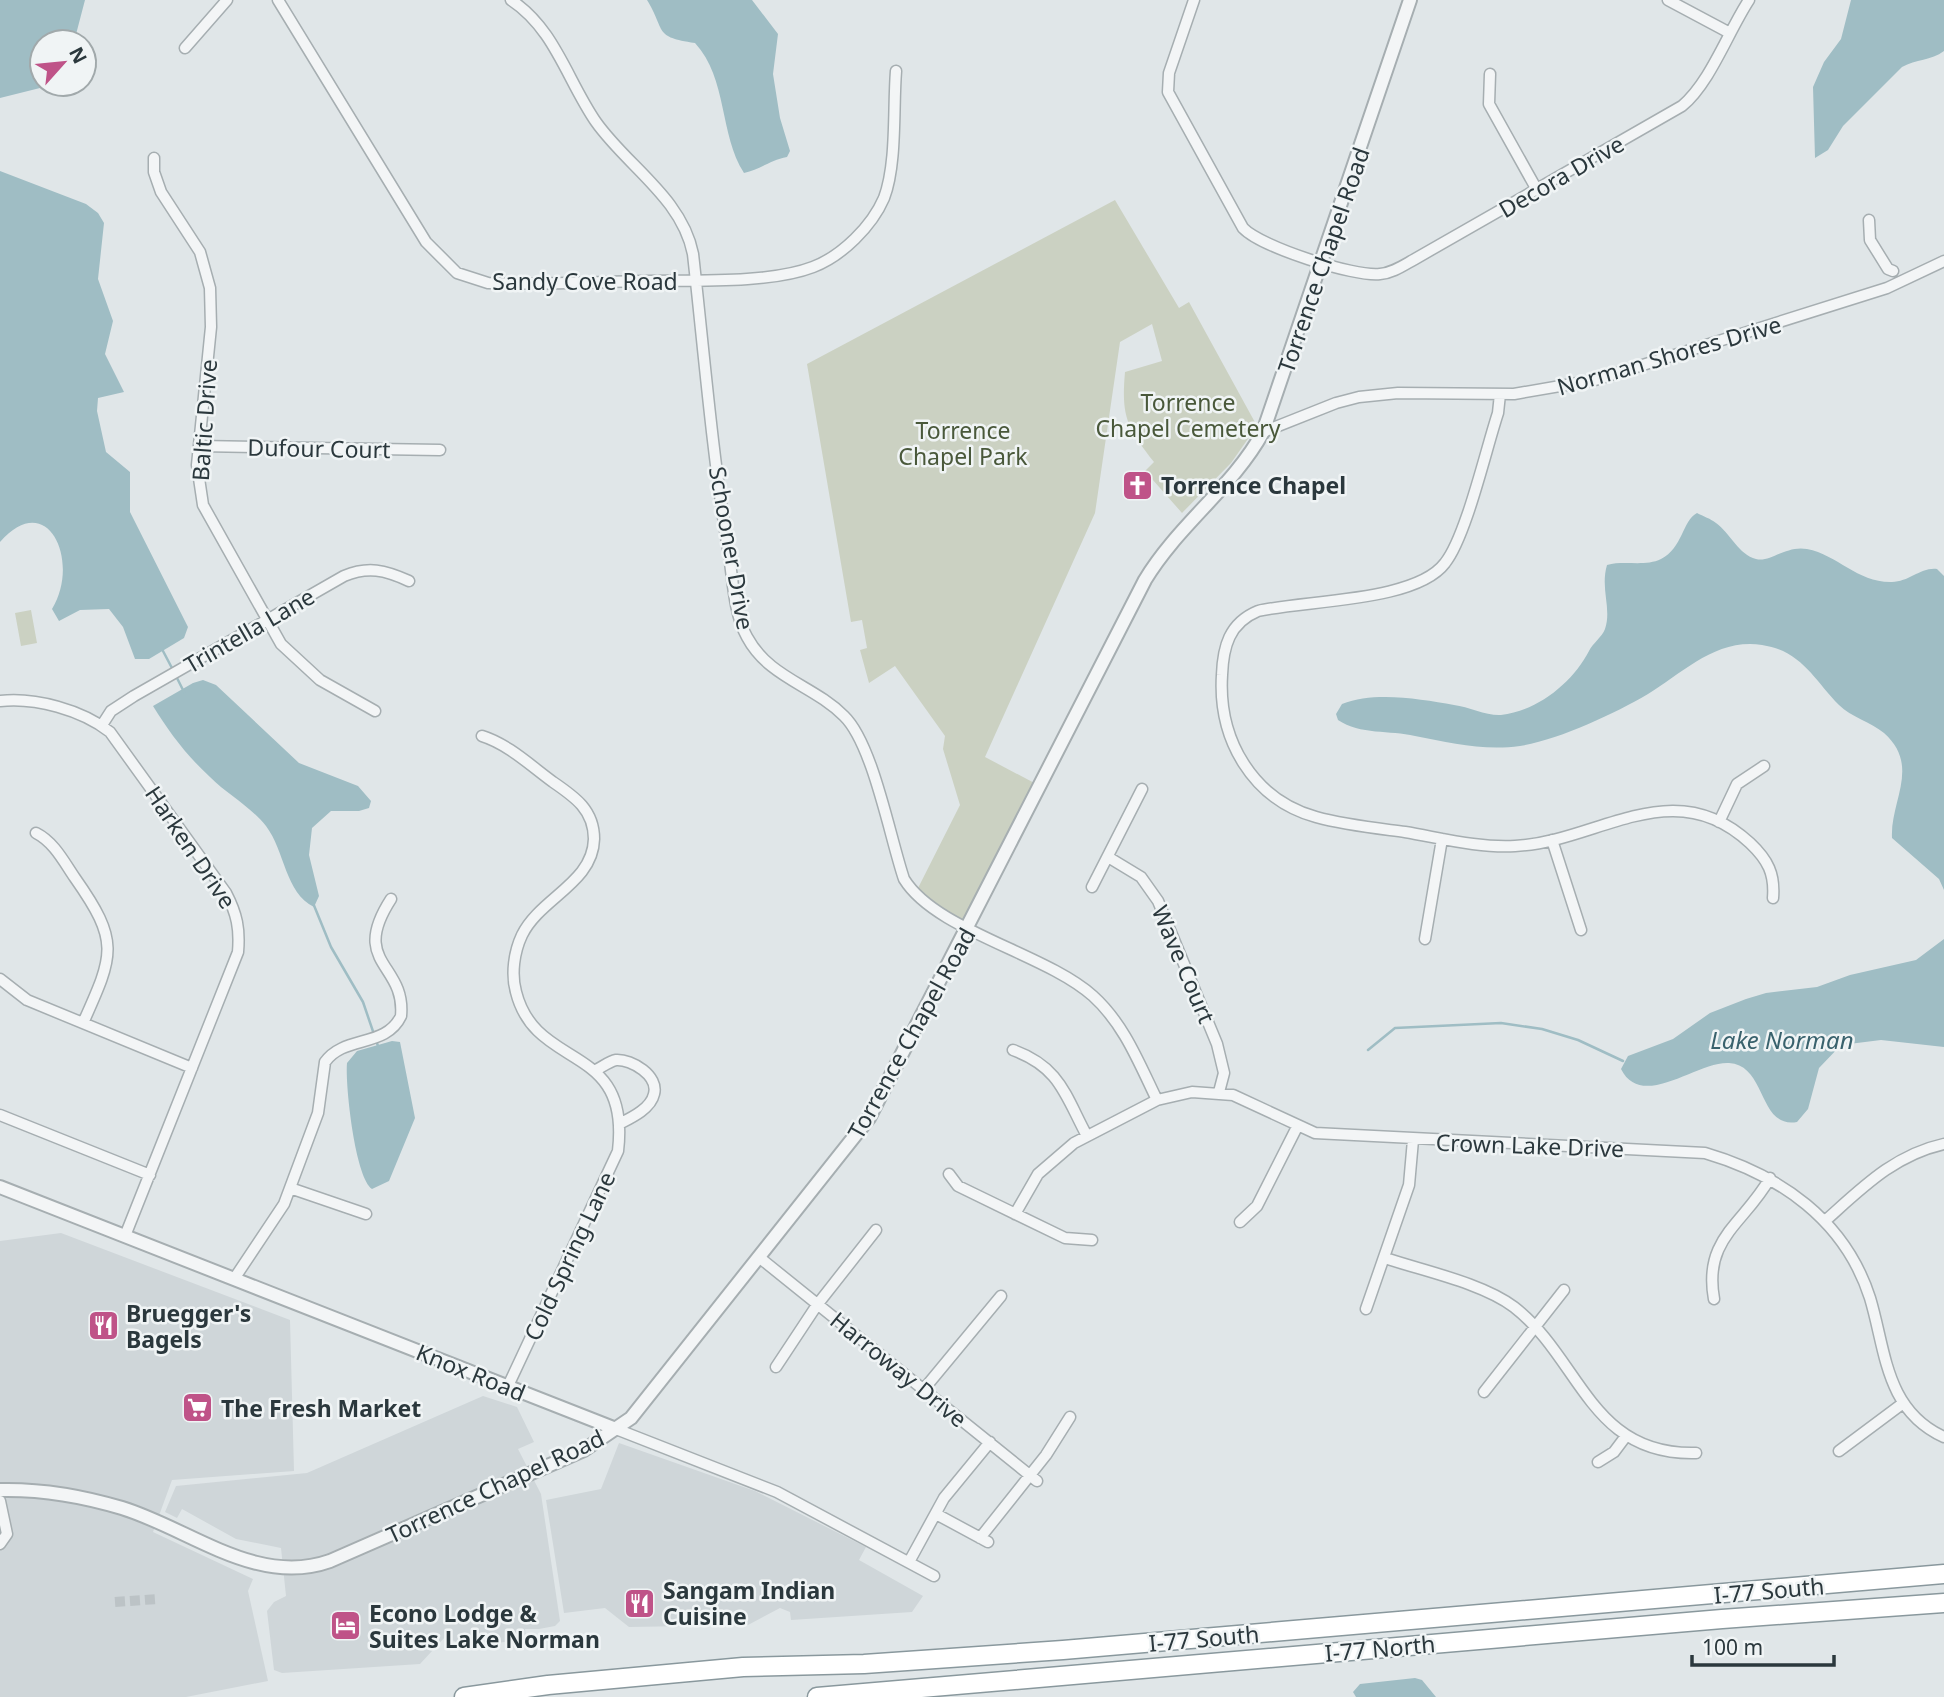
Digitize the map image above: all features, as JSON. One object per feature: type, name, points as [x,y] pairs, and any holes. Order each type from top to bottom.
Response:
[{"type":"highway","name":"I-77 South","points":[[464,1697],[743,1667],[864,1664],[1944,1575]]},
{"type":"highway","points":[[1763,1616],[1944,1594]]},
{"type":"highway","name":"I-77 North","points":[[817,1697],[1944,1603]]},
{"type":"highway","points":[[549,1697],[744,1679],[864,1664]]},
{"type":"street","points":[[185,48],[227,0]]},
{"type":"street","name":"Sandy Cove Road","points":[[278,0],[409,217],[441,260],[457,273],[481,282],[513,284],[696,280],[785,274],[808,269],[836,254],[867,224],[884,198],[890,179],[896,71]]},
{"type":"street","name":"Schooner Drive","points":[[511,0],[540,24],[598,124],[680,220],[690,242],[719,490],[738,613],[746,635],[765,662],[833,706],[853,726],[867,758],[904,879],[920,899],[1059,972],[1092,995],[1117,1022],[1157,1100]]},
{"type":"street","name":"Decora Drive","points":[[1194,0],[1168,80],[1173,106],[1243,228],[1253,237],[1365,274],[1389,273],[1682,106],[1704,82],[1728,32],[1749,0]]},
{"type":"street","name":"Torrence Chapel Road","points":[[0,1490],[46,1491],[122,1508],[260,1565],[301,1569],[330,1561],[584,1450],[616,1429],[650,1397],[869,1118],[1145,580],[1178,532],[1238,468],[1263,432],[1410,0]]},
{"type":"street","points":[[1668,0],[1728,32]]},
{"type":"street","points":[[1490,74],[1489,104],[1537,190]]},
{"type":"street","name":"Baltic Drive","points":[[154,158],[154,173],[161,192],[200,253],[210,288],[211,327],[197,481],[203,505],[281,644],[308,671],[375,711]]},
{"type":"street","points":[[1869,220],[1870,240],[1900,284]]},
{"type":"street","name":"Norman Shores Drive","points":[[1263,432],[1325,407],[1359,397],[1398,393],[1500,394],[1539,391],[1607,376],[1900,284],[1944,261]]},
{"type":"street","points":[[1500,394],[1498,413],[1457,540],[1441,568],[1425,581],[1406,588],[1258,611],[1240,621],[1231,632],[1223,659],[1222,701],[1227,730],[1246,768],[1266,791],[1299,811],[1315,817],[1442,839],[1513,846],[1552,840],[1652,811],[1690,813],[1719,822],[1743,837],[1768,863],[1774,876],[1773,898]]},
{"type":"street","name":"Dufour Court","points":[[199,446],[440,450]]},
{"type":"street","name":"Trintella Lane","points":[[102,725],[111,711],[134,696],[352,572],[384,570],[409,581]]},
{"type":"street","name":"Harken Drive","points":[[0,701],[22,701],[60,708],[102,725],[129,754],[226,893],[236,913],[240,930],[238,952],[125,1236]]},
{"type":"street","name":"Cold Spring Lane","points":[[482,736],[501,744],[568,792],[589,814],[594,835],[588,863],[540,911],[522,935],[515,956],[514,981],[521,1005],[537,1030],[556,1046],[596,1070],[607,1083],[621,1123],[618,1151],[508,1386]]},
{"type":"street","points":[[1719,822],[1737,784],[1764,766]]},
{"type":"street","points":[[1092,887],[1142,789]]},
{"type":"street","points":[[36,833],[50,843],[94,904],[109,938],[107,965],[83,1023]]},
{"type":"street","points":[[1425,940],[1442,839]]},
{"type":"street","points":[[1552,840],[1581,930]]},
{"type":"street","name":"Wave Court","points":[[1108,857],[1141,877],[1158,901],[1217,1044],[1224,1073],[1219,1092]]},
{"type":"street","points":[[234,1279],[278,1214],[290,1188],[318,1113],[325,1062],[342,1048],[385,1035],[401,1016],[399,994],[374,940],[379,918],[391,899]]},
{"type":"street","points":[[0,979],[27,1000],[192,1069]]},
{"type":"street","points":[[1013,1050],[1034,1058],[1053,1073],[1087,1136]]},
{"type":"street","points":[[596,1070],[616,1060],[630,1063],[646,1073],[654,1084],[654,1094],[645,1107],[621,1123]]},
{"type":"street","name":"Crown Lake Drive","points":[[1015,1214],[1046,1165],[1087,1136],[1157,1100],[1192,1092],[1219,1092],[1251,1102],[1297,1127],[1315,1133],[1705,1153],[1770,1178],[1796,1194],[1825,1221],[1846,1250],[1863,1281],[1888,1375],[1902,1404],[1933,1432],[1944,1437]]},
{"type":"street","points":[[0,1115],[150,1175]]},
{"type":"street","points":[[1240,1222],[1257,1206],[1297,1127]]},
{"type":"street","points":[[1366,1309],[1409,1185],[1413,1140]]},
{"type":"street","points":[[1825,1221],[1891,1164],[1928,1147],[1944,1144]]},
{"type":"street","points":[[949,1174],[958,1186],[1065,1238],[1092,1240]]},
{"type":"street","points":[[1714,1298],[1711,1272],[1717,1247],[1754,1204],[1770,1178]]},
{"type":"street","name":"Knox Road","points":[[0,1187],[777,1492],[933,1576]]},
{"type":"street","points":[[290,1188],[366,1214]]},
{"type":"street","points":[[776,1367],[797,1340],[817,1305],[876,1230]]},
{"type":"street","name":"Harroway Drive","points":[[760,1258],[1034,1478]]},
{"type":"street","points":[[1385,1258],[1502,1299],[1534,1328],[1607,1420],[1626,1436],[1657,1449],[1696,1453]]},
{"type":"street","points":[[1484,1392],[1564,1290]]},
{"type":"street","points":[[924,1389],[1001,1296]]},
{"type":"street","points":[[1839,1451],[1902,1404]]},
{"type":"street","points":[[936,1514],[984,1540],[1034,1478],[1070,1418]]},
{"type":"street","points":[[1598,1462],[1614,1452],[1626,1436]]},
{"type":"street","points":[[909,1562],[954,1484],[990,1442]]},
{"type":"street","points":[[0,1502],[7,1534],[0,1544]]},
{"type":"shaded area","points":[[61,1233],[290,1320],[294,1471],[172,1480],[153,1532],[253,1579],[248,1591],[268,1681],[186,1697],[0,1697],[0,1241]]},
{"type":"shaded area","points":[[483,1396],[517,1407],[534,1442],[518,1449],[541,1494],[560,1621],[555,1626],[525,1629],[526,1639],[468,1647],[445,1637],[420,1664],[282,1673],[274,1670],[267,1611],[274,1602],[286,1596],[281,1548],[236,1539],[182,1509],[177,1518],[165,1512],[176,1486],[307,1473]]},
{"type":"shaded area","points":[[619,1443],[755,1491],[866,1547],[859,1560],[923,1596],[912,1612],[791,1620],[790,1612],[780,1608],[748,1625],[629,1627],[605,1608],[564,1613],[546,1500],[601,1489]]},
{"type":"green space","name":"Torrence Chapel Park","points":[[1115,200],[1179,308],[1189,302],[1257,426],[1231,463],[1182,513],[1145,471],[1154,462],[1132,430],[1125,411],[1125,372],[1162,361],[1152,324],[1120,342],[1095,513],[985,757],[1040,786],[969,927],[915,894],[960,805],[943,749],[945,736],[895,666],[869,683],[860,650],[867,648],[862,620],[851,622],[807,364]]},
{"type":"green space","points":[[31,610],[37,643],[21,646],[15,613]]},
{"type":"water","points":[[0,0],[85,0],[78,28],[28,28],[28,91],[0,98]]},
{"type":"water","points":[[647,0],[752,0],[778,34],[773,74],[780,118],[790,151],[787,157],[744,173],[730,141],[718,90],[706,57],[695,43],[666,35]]},
{"type":"water","points":[[1851,0],[1944,0],[1944,51],[1902,67],[1843,126],[1828,150],[1815,158],[1813,87],[1824,62],[1841,39]]},
{"type":"water","points":[[0,171],[86,204],[98,213],[104,223],[98,279],[113,321],[105,354],[124,392],[98,398],[97,411],[106,452],[130,472],[130,512],[188,627],[184,638],[149,659],[135,659],[123,627],[109,609],[80,610],[59,621],[52,609],[60,590],[63,571],[61,553],[55,537],[45,527],[32,523],[17,527],[0,542]]},
{"type":"water","points":[[1697,513],[1716,523],[1745,553],[1756,559],[1767,559],[1799,548],[1818,552],[1858,574],[1880,581],[1904,580],[1931,569],[1937,569],[1944,576],[1944,890],[1939,879],[1892,838],[1902,771],[1901,758],[1895,745],[1879,729],[1839,705],[1806,668],[1776,648],[1745,644],[1715,652],[1687,667],[1648,694],[1603,718],[1551,738],[1520,746],[1467,746],[1405,734],[1365,730],[1338,720],[1336,714],[1342,704],[1369,698],[1427,700],[1496,715],[1528,708],[1541,701],[1574,674],[1604,632],[1607,621],[1607,565],[1648,563],[1661,559],[1674,548],[1688,522]]},
{"type":"water","points":[[203,680],[216,685],[299,763],[358,786],[371,801],[369,808],[359,811],[331,811],[312,828],[309,855],[319,896],[314,907],[304,901],[291,882],[266,826],[194,761],[153,706]]},
{"type":"water","name":"Lake Norman","points":[[1944,939],[1944,1047],[1881,1040],[1841,1045],[1819,1068],[1808,1109],[1797,1122],[1784,1122],[1775,1116],[1757,1084],[1741,1066],[1716,1064],[1671,1081],[1642,1086],[1630,1081],[1621,1069],[1628,1056],[1673,1039],[1710,1013],[1766,993],[1817,987],[1850,975],[1916,960]]},
{"type":"water","points":[[392,1041],[400,1042],[415,1118],[389,1181],[372,1189],[366,1181],[356,1149],[347,1063],[357,1051]]},
{"type":"water","points":[[1415,1678],[1422,1680],[1436,1697],[1356,1697],[1353,1692],[1360,1684]]},
{"type":"waterway","points":[[163,651],[173,670]]},
{"type":"waterway","points":[[176,676],[184,692]]},
{"type":"waterway","points":[[313,903],[331,947],[363,1002],[378,1046]]},
{"type":"waterway","points":[[1368,1050],[1395,1028],[1501,1023],[1542,1029],[1578,1040],[1623,1061]]},
{"type":"tunnel","points":[[115,1602],[157,1599]]},
{"type":"place","name":"Torrence Chapel","points":[[1138,485]]},
{"type":"place","name":"Bruegger's Bagels","points":[[103,1326]]},
{"type":"place","name":"The Fresh Market","points":[[198,1408]]},
{"type":"place","name":"Sangam Indian Cuisine","points":[[640,1603]]},
{"type":"place","name":"Econo Lodge & Suites Lake Norman","points":[[346,1626]]},
{"type":"park label","name":"Torrence Chapel Cemetery","points":[[1188,415]]}]
